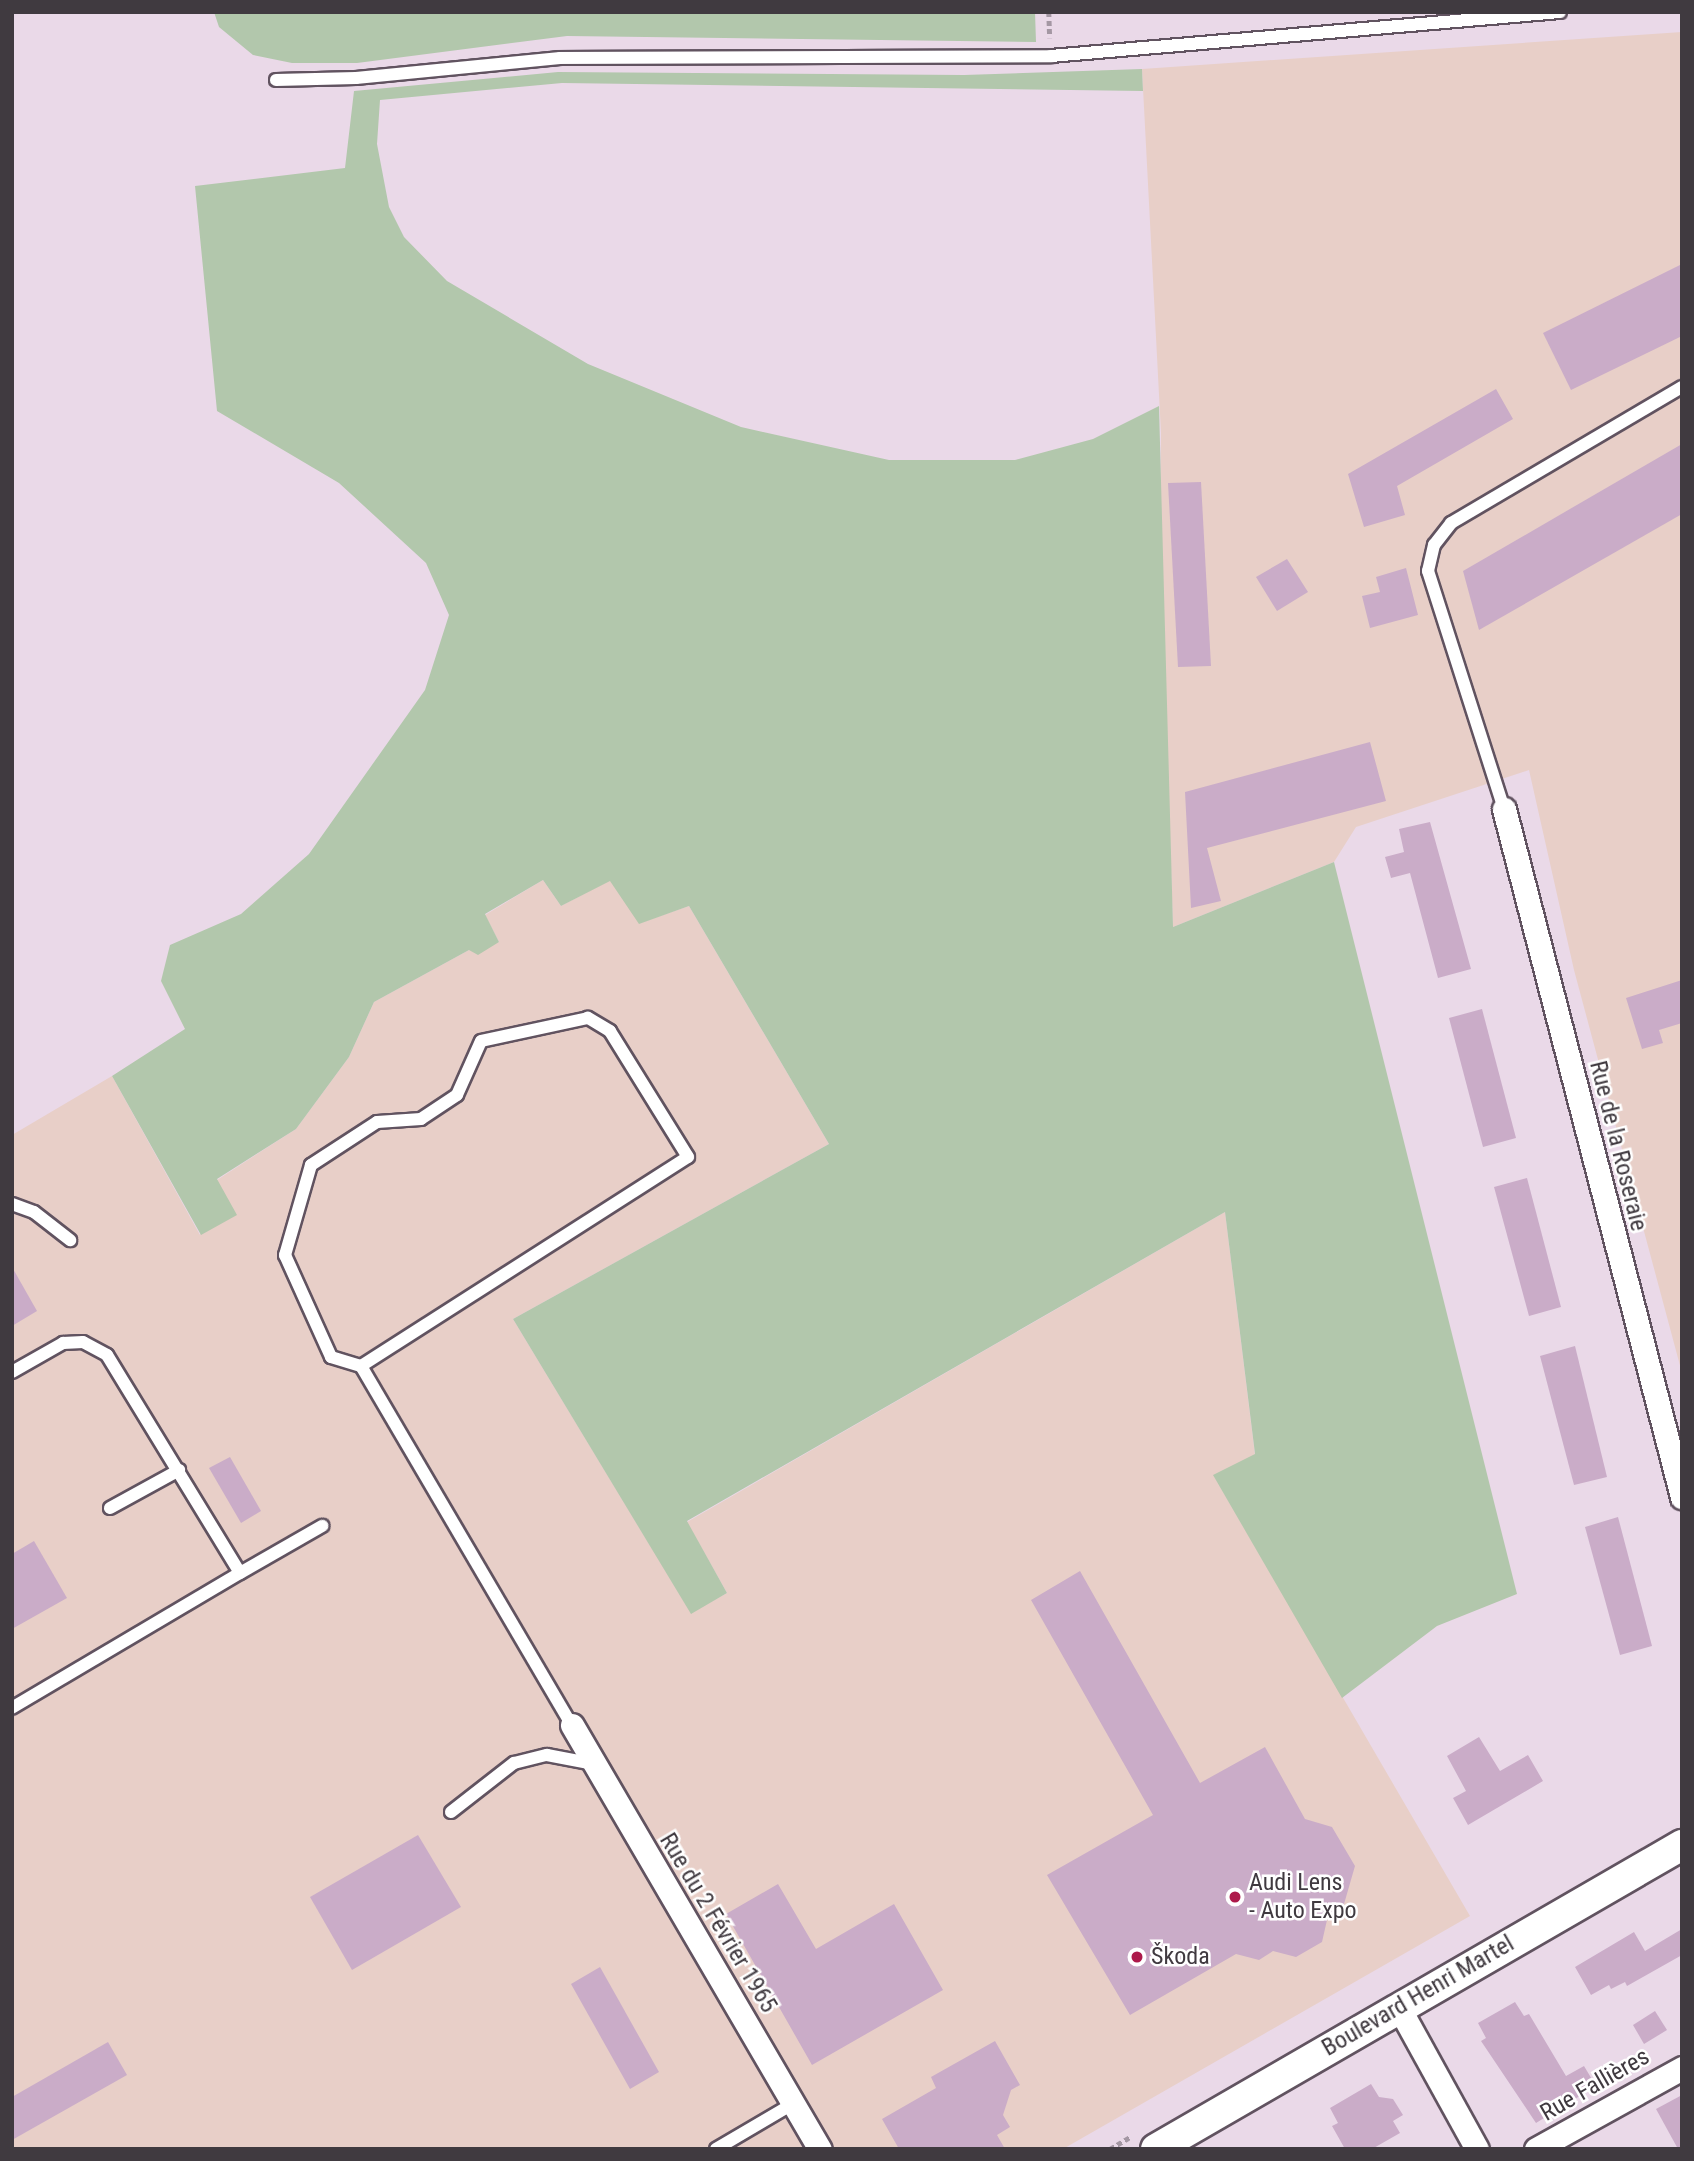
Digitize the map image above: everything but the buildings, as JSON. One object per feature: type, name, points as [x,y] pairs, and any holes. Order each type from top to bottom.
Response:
[{"type":"street","name":"Rue de la Roseraie","points":[[1504,809],[1682,1497]]},
{"type":"street","name":"Rue du 2 Février 1965","points":[[572,1724],[820,2149]]},
{"type":"street","name":"Boulevard Henri Martel","points":[[1156,2149],[1398,2006],[1682,1845]]},
{"type":"street","points":[[1398,2006],[1478,2149]]},
{"type":"street","name":"Rue Fallières","points":[[1536,2149],[1681,2067]]},
{"type":"lane","points":[[276,79],[356,78],[561,58],[1051,56],[1560,12]]},
{"type":"lane","points":[[1504,809],[1428,571],[1434,545],[1451,523],[1682,387]]},
{"type":"lane","points":[[361,1366],[688,1157],[610,1031],[588,1018],[481,1041],[457,1095],[421,1119],[377,1122],[311,1165],[285,1255],[331,1357],[361,1366],[572,1724]]},
{"type":"lane","points":[[12,1204],[34,1212],[70,1240]]},
{"type":"lane","points":[[12,1372],[63,1343],[83,1342],[107,1355],[240,1573]]},
{"type":"lane","points":[[110,1508],[179,1469]]},
{"type":"lane","points":[[12,1708],[322,1526]]},
{"type":"lane","points":[[451,1812],[514,1763],[547,1755],[594,1764]]},
{"type":"lane","points":[[716,2149],[794,2103]]},
{"type":"shaded area","points":[[1682,32],[1682,1373],[1574,970],[1529,770],[1356,827],[1334,862],[1173,927],[1160,548],[1161,433],[1142,69]]},
{"type":"shaded area","points":[[543,880],[561,906],[610,880],[640,923],[689,906],[829,1144],[513,1319],[691,1613],[727,1593],[687,1522],[1225,1212],[1255,1455],[1214,1476],[1470,1916],[1063,2149],[12,2149],[12,1135],[112,1076],[200,1235],[217,1180],[296,1129],[349,1057],[374,1002],[469,950],[499,942],[485,915]]},
{"type":"green space","points":[[214,12],[1035,12],[1036,42],[567,36],[357,63],[292,63],[253,55],[219,27]]},
{"type":"green space","points":[[1142,69],[1143,91],[562,83],[380,100],[377,144],[389,207],[404,237],[447,281],[588,364],[741,427],[889,460],[1015,460],[1093,439],[1159,406],[1173,927],[1334,862],[1517,1594],[1437,1626],[1342,1698],[1213,1475],[1255,1454],[1225,1212],[687,1521],[727,1593],[691,1614],[513,1319],[829,1144],[689,906],[639,924],[610,881],[561,906],[543,880],[485,914],[499,942],[478,955],[469,950],[374,1002],[349,1057],[296,1129],[217,1179],[237,1215],[201,1235],[112,1076],[185,1029],[161,981],[170,945],[241,914],[309,854],[425,690],[449,615],[426,563],[339,483],[217,411],[195,186],[345,168],[354,91],[558,72],[964,75]]},
{"type":"place","name":"Audi Lens - Auto Expo","points":[[1235,1897]]},
{"type":"place","name":"Škoda","points":[[1137,1957]]}]
